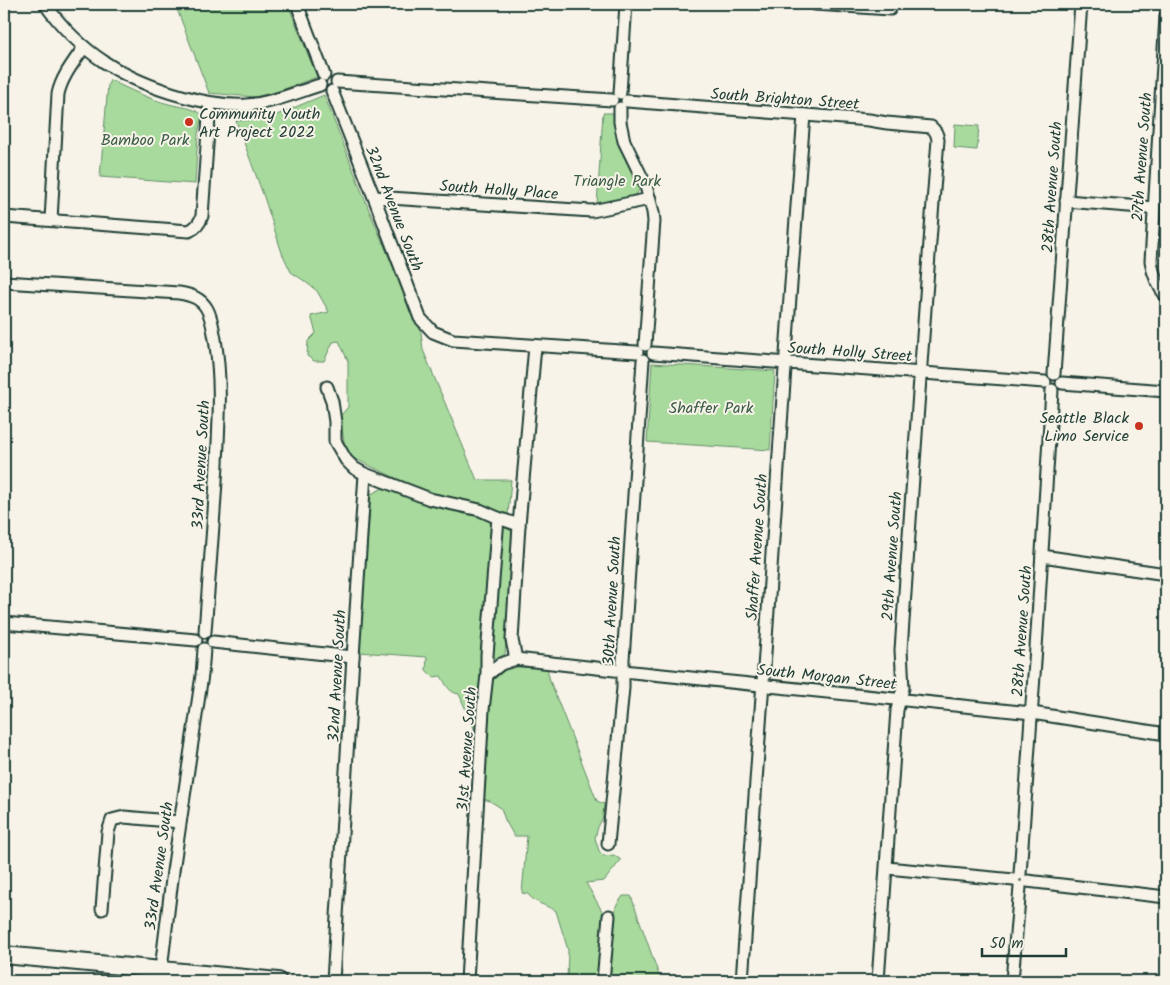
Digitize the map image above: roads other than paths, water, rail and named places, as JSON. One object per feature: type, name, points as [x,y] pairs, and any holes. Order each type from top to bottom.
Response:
[{"type":"street","points":[[45,4],[62,26],[84,47],[110,66],[135,80],[162,91],[210,103],[246,105],[291,96],[322,80],[327,74],[333,75],[334,87],[326,92],[321,88],[322,80],[297,4]]},
{"type":"street","name":"30th Avenue South","points":[[608,844],[623,688],[623,660],[654,221],[646,186],[624,141],[620,122],[626,4]]},
{"type":"street","points":[[815,4],[890,9]]},
{"type":"street","name":"28th Avenue South","points":[[1054,374],[1081,4]]},
{"type":"street","name":"27th Avenue South","points":[[1166,16],[1151,260],[1157,284],[1166,296]]},
{"type":"street","points":[[51,220],[58,94],[60,84],[84,47]]},
{"type":"street","name":"South Brighton Street","points":[[334,87],[620,101],[869,120],[887,124],[931,127],[937,134]]},
{"type":"street","name":"32nd Avenue South","points":[[334,87],[420,318],[433,332]]},
{"type":"street","points":[[4,217],[189,231],[194,229],[198,226],[202,216],[210,103]]},
{"type":"street","name":"Shaffer Avenue South","points":[[742,981],[804,115]]},
{"type":"street","name":"29th Avenue South","points":[[878,981],[898,710],[903,688],[901,650],[937,134]]},
{"type":"street","name":"South Holly Place","points":[[374,197],[592,211],[650,199]]},
{"type":"street","points":[[1066,201],[1154,208]]},
{"type":"street","name":"33rd Avenue South","points":[[4,282],[190,295],[198,298],[203,303],[212,323],[218,358],[220,400],[215,501],[205,632],[212,636],[204,644],[202,675],[161,969]]},
{"type":"street","name":"South Holly Street","points":[[433,332],[453,340],[921,372],[1048,386]]},
{"type":"street","points":[[488,674],[502,664],[516,659],[512,640],[519,525],[535,346]]},
{"type":"street","points":[[1054,374],[1060,377],[1062,383],[1058,389],[1048,386],[1048,376],[1054,374]]},
{"type":"street","points":[[1062,383],[1166,391]]},
{"type":"street","name":"28th Avenue South","points":[[1012,981],[1042,556],[1048,386]]},
{"type":"street","points":[[327,387],[332,401],[335,441],[346,460],[354,468],[430,499],[480,510],[519,525]]},
{"type":"street","name":"32nd Avenue South","points":[[333,981],[365,474]]},
{"type":"street","name":"31st Avenue South","points":[[467,981],[483,710],[488,674],[487,655],[498,518]]},
{"type":"street","points":[[1042,556],[1166,574]]},
{"type":"street","points":[[4,623],[204,644],[353,657]]},
{"type":"street","name":"South Morgan Street","points":[[516,659],[1032,713],[1166,734]]},
{"type":"street","points":[[102,909],[108,832],[112,820],[124,817],[180,822]]},
{"type":"street","points":[[887,868],[1166,897]]},
{"type":"street","points":[[603,981],[609,916]]},
{"type":"street","points":[[4,955],[161,969],[180,976],[278,981]]},
{"type":"place","name":"Community Youth Art Project 2022","points":[[189,122]]},
{"type":"place","name":"Seattle Black Limo Service","points":[[1139,426]]},
{"type":"park label","name":"Bamboo Park","points":[[145,139]]},
{"type":"park label","name":"Triangle Park","points":[[617,180]]},
{"type":"park label","name":"Shaffer Park","points":[[711,407]]}]
